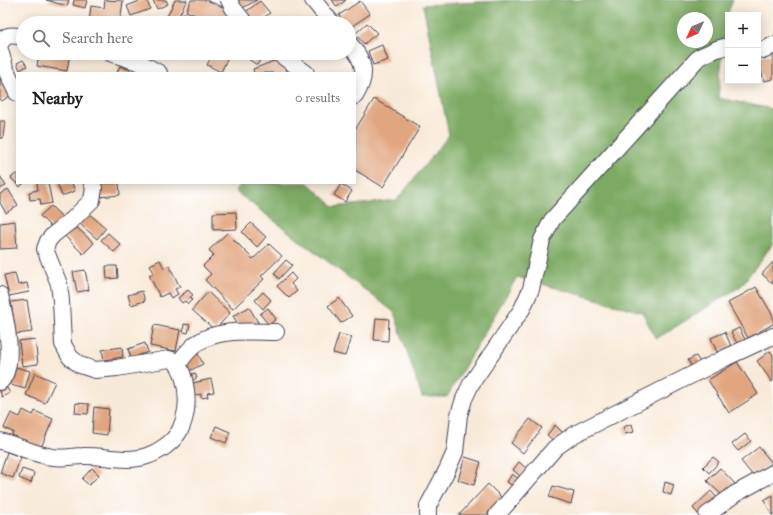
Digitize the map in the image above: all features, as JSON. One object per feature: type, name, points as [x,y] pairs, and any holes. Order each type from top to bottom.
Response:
[{"type":"street","points":[[229,0],[239,16]]},
{"type":"street","points":[[313,0],[326,16]]},
{"type":"street","points":[[0,44],[3,39],[11,35],[16,36]]},
{"type":"street","points":[[761,49],[765,50],[773,45]]},
{"type":"street","points":[[428,515],[428,506],[455,452],[456,430],[464,399],[471,384],[522,310],[531,289],[542,240],[552,220],[699,57],[725,47]]},
{"type":"street","points":[[0,50],[5,68],[16,91]]},
{"type":"street","points":[[356,54],[361,61],[364,76],[356,94]]},
{"type":"street","points":[[132,60],[141,63],[157,72]]},
{"type":"street","points":[[288,60],[305,72]]},
{"type":"street","points":[[0,441],[53,458],[82,456],[140,458],[165,447],[174,438],[183,423],[186,410],[186,385],[178,364],[173,360],[169,359],[117,368],[95,370],[80,365],[70,357],[63,344],[59,284],[45,249],[48,241],[53,235],[73,219],[92,200],[94,188],[92,184]]},
{"type":"street","points":[[0,295],[8,336],[8,367],[0,382]]},
{"type":"street","points":[[178,364],[196,344],[208,337],[232,332],[276,332]]},
{"type":"street","points":[[497,515],[555,448],[573,435],[727,357],[773,336]]},
{"type":"street","points":[[707,515],[735,494],[773,473]]},
{"type":"green space","points":[[518,0],[733,0],[728,12],[725,12],[725,28],[718,98],[773,109],[773,244],[741,286],[656,339],[642,312],[517,277],[447,397],[422,397],[394,312],[235,191],[241,184],[309,184],[334,207],[397,200],[449,135],[423,5]]},
{"type":"building","points":[[46,0],[69,0],[67,6]]},
{"type":"building","points":[[74,0],[87,0],[85,8],[73,5]]},
{"type":"building","points":[[105,0],[123,1],[121,16],[90,16],[91,6],[104,8]]},
{"type":"building","points":[[142,0],[147,0],[150,9],[131,16],[127,6]]},
{"type":"building","points":[[153,0],[166,0],[168,4],[157,9]]},
{"type":"building","points":[[175,0],[187,0],[179,16],[167,16]]},
{"type":"building","points":[[191,0],[206,0],[232,11],[230,16],[198,16],[186,11]]},
{"type":"building","points":[[236,0],[257,0],[241,9]]},
{"type":"building","points":[[332,0],[346,0],[337,7]]},
{"type":"building","points":[[260,1],[270,13],[266,16],[246,16],[244,13]]},
{"type":"building","points":[[360,1],[370,14],[356,23],[356,16],[339,15]]},
{"type":"building","points":[[184,13],[191,16],[182,16]]},
{"type":"building","points":[[367,23],[377,33],[364,44],[356,33]]},
{"type":"building","points":[[382,45],[388,60],[373,65],[368,51]]},
{"type":"building","points":[[773,54],[773,79],[764,81],[761,69],[761,56]]},
{"type":"building","points":[[23,60],[27,66],[20,70],[17,63]]},
{"type":"building","points":[[38,60],[69,60],[67,71],[37,66]]},
{"type":"building","points":[[210,60],[227,60],[221,72],[207,65]]},
{"type":"building","points":[[250,60],[260,60],[257,65]]},
{"type":"building","points":[[277,60],[283,60],[287,72],[254,72],[253,69]]},
{"type":"building","points":[[120,66],[130,70],[129,72],[117,72]]},
{"type":"building","points":[[0,74],[14,93],[2,101],[0,99]]},
{"type":"building","points":[[374,99],[420,127],[383,187],[356,171],[356,128]]},
{"type":"building","points":[[0,121],[5,121],[3,138],[0,138]]},
{"type":"building","points":[[16,174],[16,183],[11,178]]},
{"type":"building","points":[[0,176],[6,186],[0,189]]},
{"type":"building","points":[[37,184],[48,184],[52,203],[41,205],[40,199],[30,200],[29,192],[38,190]]},
{"type":"building","points":[[57,184],[72,184],[75,191],[62,196]]},
{"type":"building","points":[[98,184],[119,184],[120,195],[99,197]]},
{"type":"building","points":[[341,184],[352,191],[345,202],[334,195]]},
{"type":"building","points":[[8,189],[18,205],[6,213],[0,203],[0,194]]},
{"type":"building","points":[[51,206],[65,220],[55,231],[40,216]]},
{"type":"building","points":[[236,212],[237,229],[213,230],[213,213]]},
{"type":"building","points":[[88,213],[106,228],[97,239],[79,223]]},
{"type":"building","points":[[15,221],[17,248],[0,249],[0,223]]},
{"type":"building","points":[[251,223],[266,237],[257,247],[242,232]]},
{"type":"building","points":[[75,226],[94,243],[83,254],[65,236]]},
{"type":"building","points":[[108,233],[121,245],[114,252],[101,240]]},
{"type":"building","points":[[227,233],[253,259],[269,244],[282,256],[261,276],[264,279],[233,309],[205,280],[211,274],[203,266],[214,255],[209,250]]},
{"type":"building","points":[[160,260],[164,268],[169,265],[180,287],[175,289],[178,294],[171,298],[168,293],[160,297],[149,275],[154,273],[150,265]]},
{"type":"building","points":[[286,260],[292,265],[279,279],[274,273]]},
{"type":"building","points":[[773,262],[773,284],[762,274]]},
{"type":"building","points":[[106,266],[117,266],[118,278],[107,279]]},
{"type":"building","points":[[85,270],[89,290],[77,292],[73,272]]},
{"type":"building","points":[[15,273],[18,285],[27,283],[29,292],[9,296],[4,275]]},
{"type":"building","points":[[291,273],[296,279],[291,284],[297,291],[289,298],[277,286]]},
{"type":"building","points":[[756,287],[773,316],[773,324],[748,338],[728,303]]},
{"type":"building","points":[[188,290],[193,295],[190,297],[192,300],[188,304],[185,301],[182,303],[178,298]]},
{"type":"building","points":[[142,291],[145,301],[131,305],[128,295]]},
{"type":"building","points":[[208,292],[230,313],[215,330],[192,310]]},
{"type":"building","points":[[263,292],[271,300],[263,309],[255,300]]},
{"type":"building","points":[[339,298],[352,316],[341,323],[328,306]]},
{"type":"building","points":[[27,300],[32,332],[16,334],[11,302]]},
{"type":"building","points":[[249,307],[259,324],[241,329],[233,316]]},
{"type":"building","points":[[268,308],[276,319],[269,325],[260,314]]},
{"type":"building","points":[[376,318],[389,319],[388,341],[374,340]]},
{"type":"building","points":[[184,324],[190,325],[188,333],[183,332]]},
{"type":"building","points":[[154,325],[180,330],[176,351],[150,346]]},
{"type":"building","points":[[739,328],[746,341],[738,345],[731,332]]},
{"type":"building","points":[[725,332],[731,346],[717,352],[711,338]]},
{"type":"building","points":[[339,334],[351,337],[345,356],[333,353]]},
{"type":"building","points":[[35,339],[38,364],[22,366],[19,341]]},
{"type":"building","points":[[145,343],[148,352],[131,358],[128,349]]},
{"type":"building","points":[[122,347],[123,357],[104,360],[102,350]]},
{"type":"building","points":[[770,351],[773,355],[772,382],[757,361]]},
{"type":"building","points":[[197,352],[203,364],[189,371],[183,359]]},
{"type":"building","points":[[696,356],[700,362],[692,367],[688,360]]},
{"type":"building","points":[[737,362],[758,394],[729,413],[708,380]]},
{"type":"building","points":[[16,367],[30,371],[25,389],[11,385]]},
{"type":"building","points":[[35,373],[55,382],[45,403],[26,395]]},
{"type":"building","points":[[195,373],[197,378],[189,382],[187,376]]},
{"type":"building","points":[[211,379],[214,392],[207,393],[208,397],[201,398],[201,394],[191,396],[188,384]]},
{"type":"building","points":[[7,388],[10,393],[2,397],[0,391]]},
{"type":"building","points":[[76,403],[89,404],[88,414],[75,413]]},
{"type":"building","points":[[94,407],[109,409],[107,435],[92,433]]},
{"type":"building","points":[[23,410],[33,415],[35,411],[53,419],[40,450],[11,437],[13,432],[4,428],[11,413],[20,417]]},
{"type":"building","points":[[530,419],[542,428],[523,453],[511,443]]},
{"type":"building","points":[[632,424],[634,432],[625,434],[623,427]]},
{"type":"building","points":[[555,425],[563,433],[555,442],[547,435]]},
{"type":"building","points":[[216,426],[230,432],[226,443],[211,437]]},
{"type":"building","points":[[745,434],[751,441],[738,451],[732,444]]},
{"type":"building","points":[[759,447],[772,463],[754,477],[741,461]]},
{"type":"building","points":[[7,452],[21,457],[13,478],[0,473]]},
{"type":"building","points":[[465,457],[481,462],[474,485],[458,480]]},
{"type":"building","points":[[713,457],[719,462],[709,473],[703,467]]},
{"type":"building","points":[[519,462],[527,469],[520,476],[513,470]]},
{"type":"building","points":[[92,468],[99,475],[89,485],[82,479]]},
{"type":"building","points":[[720,468],[736,485],[724,497],[707,481]]},
{"type":"building","points":[[22,469],[34,473],[31,483],[19,478]]},
{"type":"building","points":[[512,474],[519,479],[513,486],[507,482]]},
{"type":"building","points":[[665,482],[674,485],[671,495],[663,492]]},
{"type":"building","points":[[488,484],[502,498],[486,515],[459,515]]},
{"type":"building","points":[[553,486],[574,492],[571,504],[549,497]]},
{"type":"building","points":[[711,491],[718,499],[701,515],[699,515],[693,508]]},
{"type":"building","points":[[773,495],[773,515],[772,515],[764,500]]}]
